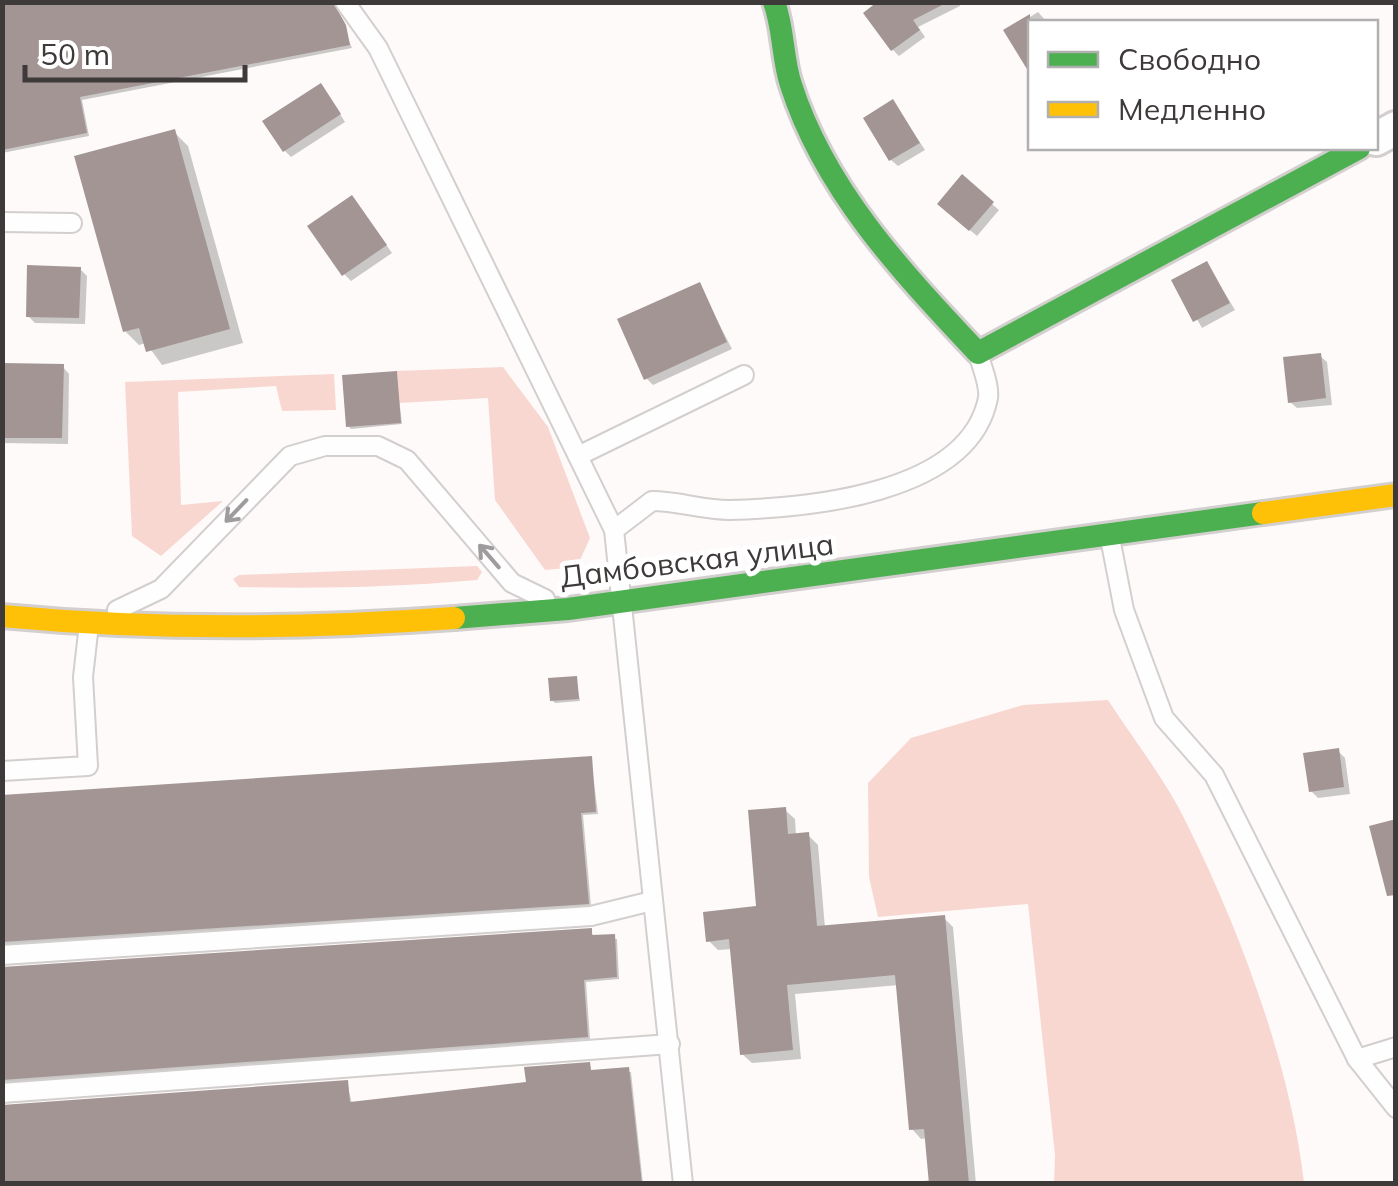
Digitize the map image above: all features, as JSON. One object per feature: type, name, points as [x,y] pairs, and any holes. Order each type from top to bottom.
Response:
[{"type":"main road","points":[[781,6],[790,84],[830,172],[887,254],[978,353],[1355,150]]},
{"type":"main road","name":"Дамбовская улица","points":[[2,616],[90,624],[355,625],[568,609],[1110,538],[1396,495]]},
{"type":"lane","points":[[345,2],[378,48],[614,530],[683,1184]]},
{"type":"lane","points":[[2,222],[72,223]]},
{"type":"lane","points":[[614,530],[652,501],[682,501],[724,510],[798,504],[871,496],[924,472],[970,437],[988,396],[978,353]]},
{"type":"lane","points":[[578,456],[744,375]]},
{"type":"lane","points":[[2,771],[88,766],[82,677],[90,624],[160,589],[290,456],[325,446],[378,446],[406,460],[512,583],[568,609]]},
{"type":"lane","points":[[1110,538],[1124,610],[1164,718],[1214,775],[1357,1059],[1396,1108]]},
{"type":"lane","points":[[2,955],[591,916],[652,901]]},
{"type":"lane","points":[[2,1093],[670,1044]]},
{"type":"lane","points":[[1357,1059],[1396,1047]]},
{"type":"shaded area","points":[[503,367],[548,427],[590,538],[577,567],[545,570],[495,500],[488,398],[399,403],[397,371]]},
{"type":"shaded area","points":[[334,374],[336,410],[282,411],[276,386],[178,392],[181,505],[223,501],[161,556],[132,536],[125,382]]},
{"type":"shaded area","points":[[477,566],[482,572],[477,580],[418,584],[239,587],[233,579],[239,575]]},
{"type":"shaded area","points":[[1108,700],[1178,806],[1225,907],[1275,1045],[1288,1092],[1304,1183],[1054,1183],[1055,1155],[1028,904],[878,917],[869,877],[868,783],[911,738],[1023,705]]},
{"type":"building","points":[[2,2],[333,2],[346,25],[350,45],[80,97],[87,133],[2,150]]},
{"type":"building","points":[[877,2],[948,2],[913,20],[920,30],[891,51],[863,13]]},
{"type":"building","points":[[1030,14],[1028,71],[1003,30]]},
{"type":"building","points":[[321,83],[341,114],[283,152],[262,121]]},
{"type":"building","points":[[893,99],[920,143],[889,161],[863,118]]},
{"type":"building","points":[[175,129],[230,329],[146,352],[139,328],[123,332],[74,156]]},
{"type":"building","points":[[962,174],[994,202],[969,231],[937,204]]},
{"type":"building","points":[[352,195],[387,245],[342,276],[307,226]]},
{"type":"building","points":[[1207,261],[1230,303],[1193,322],[1171,280]]},
{"type":"building","points":[[27,265],[81,267],[79,318],[26,317]]},
{"type":"building","points":[[700,282],[727,342],[644,380],[617,319]]},
{"type":"building","points":[[1321,353],[1326,398],[1288,403],[1283,357]]},
{"type":"building","points":[[2,363],[64,364],[62,438],[2,438]]},
{"type":"building","points":[[397,371],[401,423],[346,427],[342,375]]},
{"type":"building","points":[[577,676],[579,699],[550,701],[548,678]]},
{"type":"building","points":[[1339,748],[1344,787],[1309,792],[1303,753]]},
{"type":"building","points":[[592,756],[596,812],[581,813],[589,904],[2,942],[2,795]]},
{"type":"building","points":[[786,807],[788,834],[809,832],[817,926],[945,915],[969,1184],[929,1184],[924,1129],[909,1130],[895,975],[787,985],[793,1050],[740,1055],[729,939],[706,942],[703,912],[756,906],[748,810]]},
{"type":"building","points":[[1396,819],[1396,895],[1387,896],[1369,826]]},
{"type":"building","points":[[592,928],[592,935],[615,934],[617,977],[584,980],[588,1037],[2,1080],[2,967]]},
{"type":"building","points":[[590,1062],[591,1070],[629,1067],[642,1184],[2,1184],[2,1105],[348,1080],[350,1102],[526,1082],[524,1067]]},
{"type":"traffic: fast","points":[[774,2],[791,85],[824,160],[869,229],[978,353],[1355,150]]},
{"type":"traffic: fast","points":[[454,618],[568,609],[1263,513]]},
{"type":"traffic: slow","points":[[1263,513],[1396,495]]},
{"type":"traffic: slow","points":[[2,616],[228,626],[454,618]]}]
